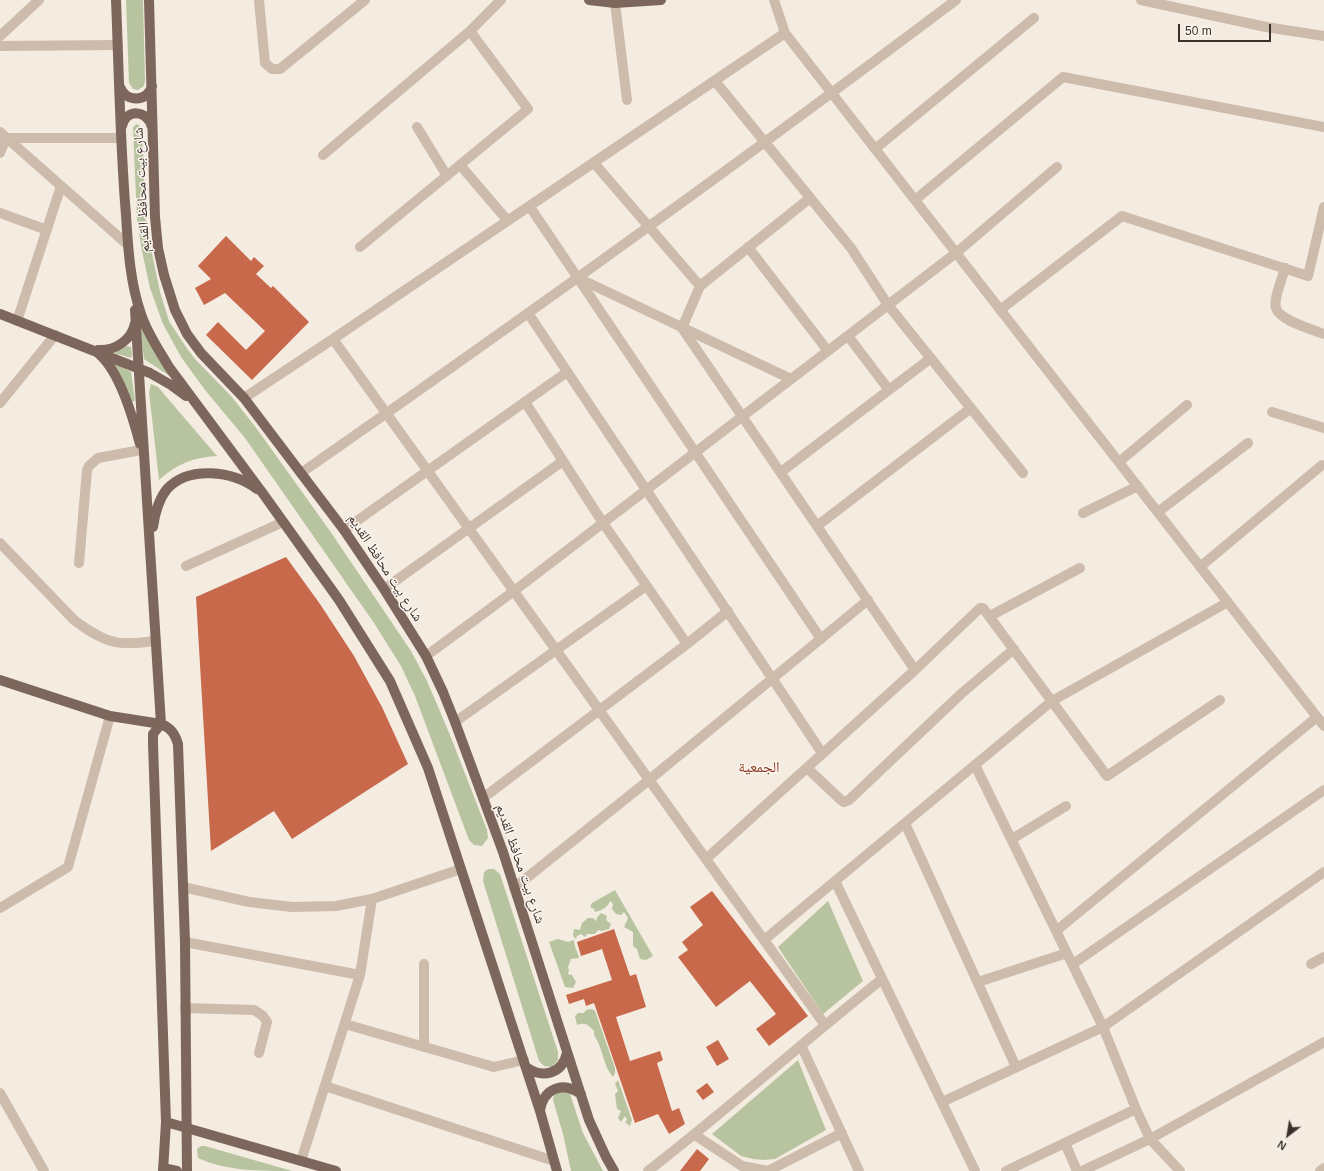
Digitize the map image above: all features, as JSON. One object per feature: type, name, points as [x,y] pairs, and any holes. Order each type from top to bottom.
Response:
[{"type":"main road","name":"شارع بيت محافظ القديم","points":[[116,0],[122,127],[121,138],[128,246],[134,290],[140,313],[158,349],[202,413],[264,495],[339,600],[390,681],[428,768],[525,1063],[555,1166]]},
{"type":"main road","name":"شارع بيت محافظ القديم","points":[[149,0],[155,217],[158,248],[170,295],[182,324],[193,343],[244,398],[344,530],[384,589],[426,656],[456,722],[483,798],[514,888],[589,1120],[614,1171]]},
{"type":"main road","points":[[589,0],[615,3],[661,0]]},
{"type":"main road","points":[[120,87],[124,95],[137,99],[142,98],[149,93],[152,84]]},
{"type":"main road","points":[[122,127],[122,123],[127,116],[134,113],[139,113],[149,119],[152,127]]},
{"type":"main road","points":[[134,290],[161,724],[154,734],[153,744],[166,1122],[163,1169],[177,1171]]},
{"type":"main road","points":[[0,314],[92,349],[160,378],[188,399],[202,413]]},
{"type":"main road","points":[[92,349],[107,350],[121,344],[132,333],[136,318]]},
{"type":"main road","points":[[92,349],[106,361],[118,383],[132,416],[145,466]]},
{"type":"main road","points":[[150,548],[156,508],[161,497],[168,488],[185,477],[206,473],[218,474],[247,483],[264,495]]},
{"type":"main road","points":[[0,680],[110,716],[161,724],[167,726],[176,736],[178,744],[183,887],[187,1171]]},
{"type":"main road","points":[[525,1063],[538,1073],[551,1073],[562,1065],[567,1053]]},
{"type":"main road","points":[[540,1111],[544,1097],[555,1089],[569,1087],[581,1094]]},
{"type":"main road","points":[[166,1122],[336,1171]]},
{"type":"street","points":[[0,36],[40,0]]},
{"type":"street","points":[[259,0],[266,63],[272,69],[280,69],[365,0]]},
{"type":"street","points":[[323,155],[470,31],[501,0]]},
{"type":"street","points":[[774,0],[785,34],[1324,726]]},
{"type":"street","points":[[301,473],[578,278],[832,93],[956,0]]},
{"type":"street","points":[[1141,0],[1266,27],[1324,36]]},
{"type":"street","points":[[615,3],[627,100]]},
{"type":"street","points":[[875,149],[1034,18]]},
{"type":"street","points":[[360,247],[528,108],[470,31]]},
{"type":"street","points":[[244,398],[333,340],[785,34]]},
{"type":"street","points":[[0,46],[118,45]]},
{"type":"street","points":[[915,200],[1063,77],[1324,127]]},
{"type":"street","points":[[715,81],[850,248],[888,305],[1023,473]]},
{"type":"street","points":[[417,127],[447,176]]},
{"type":"street","points":[[3,135],[121,138]]},
{"type":"street","points":[[0,153],[3,135]]},
{"type":"street","points":[[3,135],[128,246]]},
{"type":"street","points":[[594,163],[700,286]]},
{"type":"street","points":[[460,165],[508,221]]},
{"type":"street","points":[[426,656],[514,591],[956,253],[1057,168]]},
{"type":"street","points":[[17,321],[61,186]]},
{"type":"street","points":[[682,328],[700,286],[810,198]]},
{"type":"street","points":[[530,207],[821,639]]},
{"type":"street","points":[[1000,310],[1122,216],[1308,276],[1324,207]]},
{"type":"street","points":[[0,213],[47,230]]},
{"type":"street","points":[[748,247],[828,351]]},
{"type":"street","points":[[1285,268],[1276,301],[1276,308],[1280,315],[1292,322],[1324,334]]},
{"type":"street","points":[[578,278],[791,379]]},
{"type":"street","points":[[528,313],[822,753]]},
{"type":"street","points":[[682,328],[915,670]]},
{"type":"street","points":[[0,403],[56,335]]},
{"type":"street","points":[[848,336],[889,390]]},
{"type":"street","points":[[333,340],[825,1025]]},
{"type":"street","points":[[781,472],[931,358]]},
{"type":"street","points":[[344,530],[428,472],[567,372]]},
{"type":"street","points":[[525,402],[603,523],[687,644]]},
{"type":"street","points":[[1119,462],[1187,405]]},
{"type":"street","points":[[817,526],[971,408]]},
{"type":"street","points":[[1272,412],[1324,428]]},
{"type":"street","points":[[1158,512],[1248,443]]},
{"type":"street","points":[[79,563],[87,470],[89,466],[98,458],[141,450]]},
{"type":"street","points":[[384,589],[563,461]]},
{"type":"street","points":[[1200,567],[1322,465]]},
{"type":"street","points":[[1083,513],[1138,486]]},
{"type":"street","points":[[186,566],[283,522]]},
{"type":"street","points":[[0,543],[74,620],[88,630],[115,642],[156,641]]},
{"type":"street","points":[[990,616],[1080,568]]},
{"type":"street","points":[[456,722],[646,586]]},
{"type":"street","points":[[514,888],[649,780],[868,600]]},
{"type":"street","points":[[764,940],[1052,701],[1228,602]]},
{"type":"street","points":[[706,858],[915,670],[980,608],[984,608],[1107,776],[1220,700]]},
{"type":"street","points":[[483,798],[600,711],[728,611]]},
{"type":"street","points":[[807,768],[841,800],[844,802],[849,800],[962,693],[1014,649]]},
{"type":"street","points":[[0,908],[68,866],[110,716]]},
{"type":"street","points":[[1056,931],[1317,717]]},
{"type":"street","points":[[975,765],[1103,1026],[1136,1109],[1150,1139],[1180,1171]]},
{"type":"street","points":[[1073,964],[1324,790]]},
{"type":"street","points":[[1012,839],[1066,806]]},
{"type":"street","points":[[905,823],[1016,1067]]},
{"type":"street","points":[[183,887],[249,902],[292,907],[336,906],[372,899],[461,869]]},
{"type":"street","points":[[942,1102],[1103,1026],[1324,872]]},
{"type":"street","points":[[834,881],[975,1171]]},
{"type":"street","points":[[301,1161],[360,975],[372,899]]},
{"type":"street","points":[[184,942],[360,975]]},
{"type":"street","points":[[978,982],[1067,953]]},
{"type":"street","points":[[1312,964],[1324,957]]},
{"type":"street","points":[[424,964],[424,1047]]},
{"type":"street","points":[[648,1171],[695,1135],[801,1045],[882,979]]},
{"type":"street","points":[[185,1008],[254,1010],[263,1016],[267,1022],[259,1053]]},
{"type":"street","points":[[345,1024],[494,1067],[525,1063]]},
{"type":"street","points":[[1082,1171],[1150,1139],[1324,1042]]},
{"type":"street","points":[[801,1045],[859,1171]]},
{"type":"street","points":[[325,1086],[555,1166]]},
{"type":"street","points":[[0,1093],[40,1170]]},
{"type":"street","points":[[1006,1171],[1136,1109]]},
{"type":"street","points":[[695,1135],[742,1166],[768,1171],[842,1133]]},
{"type":"street","points":[[1065,1143],[1077,1171]]},
{"type":"street","points":[[1320,1171],[1324,1168]]},
{"type":"green space","points":[[126,0],[143,0],[145,80],[144,86],[138,90],[133,89],[129,83]]},
{"type":"green space","points":[[137,124],[142,128],[146,225],[160,292],[169,321],[195,359],[232,397],[257,429],[330,531],[411,651],[427,681],[450,735],[487,830],[488,838],[482,846],[474,845],[469,840],[415,696],[401,666],[374,623],[245,438],[205,390],[181,357],[163,324],[150,288],[137,219],[133,128]]},
{"type":"green space","points":[[140,324],[155,352],[174,379],[144,359]]},
{"type":"green space","points":[[127,346],[131,347],[131,358],[114,353]]},
{"type":"green space","points":[[114,363],[131,372],[135,400],[133,402],[131,402]]},
{"type":"green space","points":[[151,384],[158,387],[217,456],[186,462],[165,474],[159,480],[149,392]]},
{"type":"green space","points":[[488,869],[494,869],[500,874],[558,1052],[558,1060],[552,1067],[544,1066],[539,1061],[483,881],[484,872]]},
{"type":"green space","points":[[615,890],[653,956],[646,960],[640,959],[637,949],[633,946],[633,932],[624,927],[628,918],[624,912],[621,915],[616,914],[612,909],[613,904],[610,901],[604,908],[595,912],[594,909],[590,907],[592,903]]},
{"type":"green space","points":[[828,901],[863,981],[823,1014],[778,947]]},
{"type":"green space","points":[[601,913],[607,916],[606,920],[611,924],[609,929],[602,931],[598,930],[595,934],[587,934],[585,937],[581,934],[577,936],[576,939],[573,936],[574,929],[580,930],[582,923],[588,918],[593,918],[596,921]]},
{"type":"green space","points":[[558,939],[568,942],[574,940],[579,958],[571,959],[568,967],[568,974],[572,975],[576,982],[573,988],[565,987],[549,942]]},
{"type":"green space","points":[[592,1009],[595,1011],[615,1068],[613,1077],[607,1068],[594,1035],[594,1031],[587,1025],[577,1025],[575,1016],[578,1013],[584,1013],[586,1010]]},
{"type":"green space","points":[[798,1060],[826,1130],[775,1159],[764,1160],[741,1156],[712,1134]]},
{"type":"green space","points":[[618,1080],[632,1120],[630,1126],[625,1122],[627,1120],[625,1116],[621,1122],[618,1118],[621,1111],[617,1109],[615,1094],[618,1091],[615,1084]]},
{"type":"green space","points":[[567,1091],[570,1094],[583,1133],[603,1171],[571,1171],[563,1134],[553,1100],[556,1093]]},
{"type":"green space","points":[[201,1146],[292,1171],[256,1170],[220,1166],[198,1158],[197,1149]]},
{"type":"building","points":[[226,236],[251,261],[254,257],[264,266],[256,274],[271,288],[273,286],[309,322],[252,380],[206,335],[218,322],[246,350],[265,331],[225,293],[204,305],[195,288],[211,279],[198,266]]},
{"type":"building","points":[[286,557],[320,604],[354,656],[382,707],[408,764],[292,839],[274,811],[211,851],[196,597]]},
{"type":"building","points":[[712,891],[808,1016],[769,1046],[756,1029],[776,1014],[750,981],[716,1007],[678,957],[688,950],[682,942],[703,925],[690,907]]},
{"type":"building","points":[[614,929],[630,976],[636,974],[646,1007],[616,1017],[630,1061],[660,1051],[663,1060],[657,1063],[672,1111],[679,1108],[685,1124],[669,1134],[658,1114],[635,1123],[594,1003],[586,1006],[584,999],[569,1004],[566,995],[612,980],[602,949],[581,956],[577,942]]},
{"type":"building","points":[[718,1040],[729,1059],[717,1066],[706,1047]]},
{"type":"building","points":[[707,1083],[714,1092],[703,1100],[696,1091]]},
{"type":"building","points":[[697,1149],[709,1159],[700,1171],[680,1171]]},
{"type":"district","name":"الجمعية","points":[[759,768]]}]
